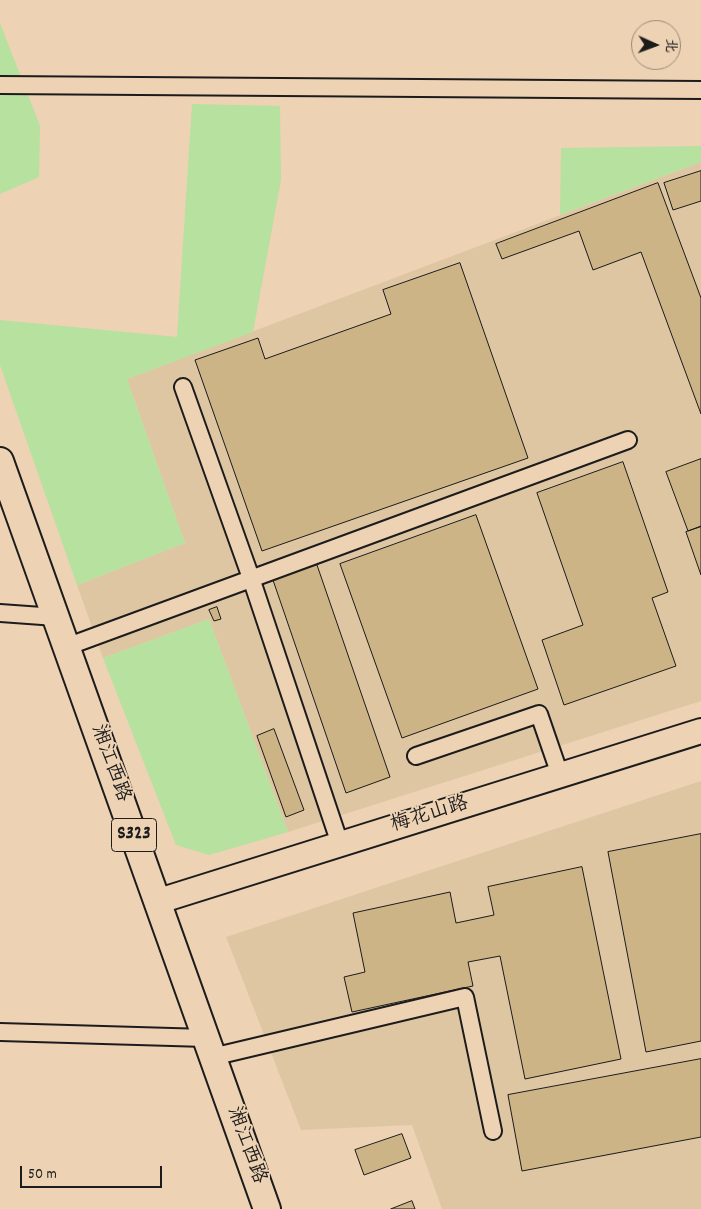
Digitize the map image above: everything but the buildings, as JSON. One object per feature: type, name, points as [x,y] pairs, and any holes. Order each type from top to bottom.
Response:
[{"type":"main road","name":"湘江西路","points":[[0,461],[268,1209]]},
{"type":"street","points":[[0,85],[701,90]]},
{"type":"street","points":[[184,387],[251,578],[340,844]]},
{"type":"street","points":[[66,647],[628,440]]},
{"type":"street","points":[[0,613],[56,616]]},
{"type":"street","points":[[416,756],[539,714],[560,775]]},
{"type":"street","name":"梅花山路","points":[[159,901],[701,731]]},
{"type":"street","points":[[0,1032],[209,1047],[465,997],[493,1131]]},
{"type":"shaded area","points":[[701,162],[701,701],[288,832],[209,619],[103,658],[77,585],[185,543],[127,379]]},
{"type":"shaded area","points":[[701,781],[701,1209],[442,1209],[412,1125],[301,1130],[226,937]]},
{"type":"green space","points":[[0,23],[40,126],[39,177],[0,194]]},
{"type":"green space","points":[[192,104],[280,106],[281,180],[253,332],[127,379],[185,543],[77,585],[0,365],[0,320],[177,337]]},
{"type":"green space","points":[[701,146],[701,162],[560,215],[561,148]]},
{"type":"green space","points":[[209,619],[288,832],[209,855],[176,845],[103,658]]}]
